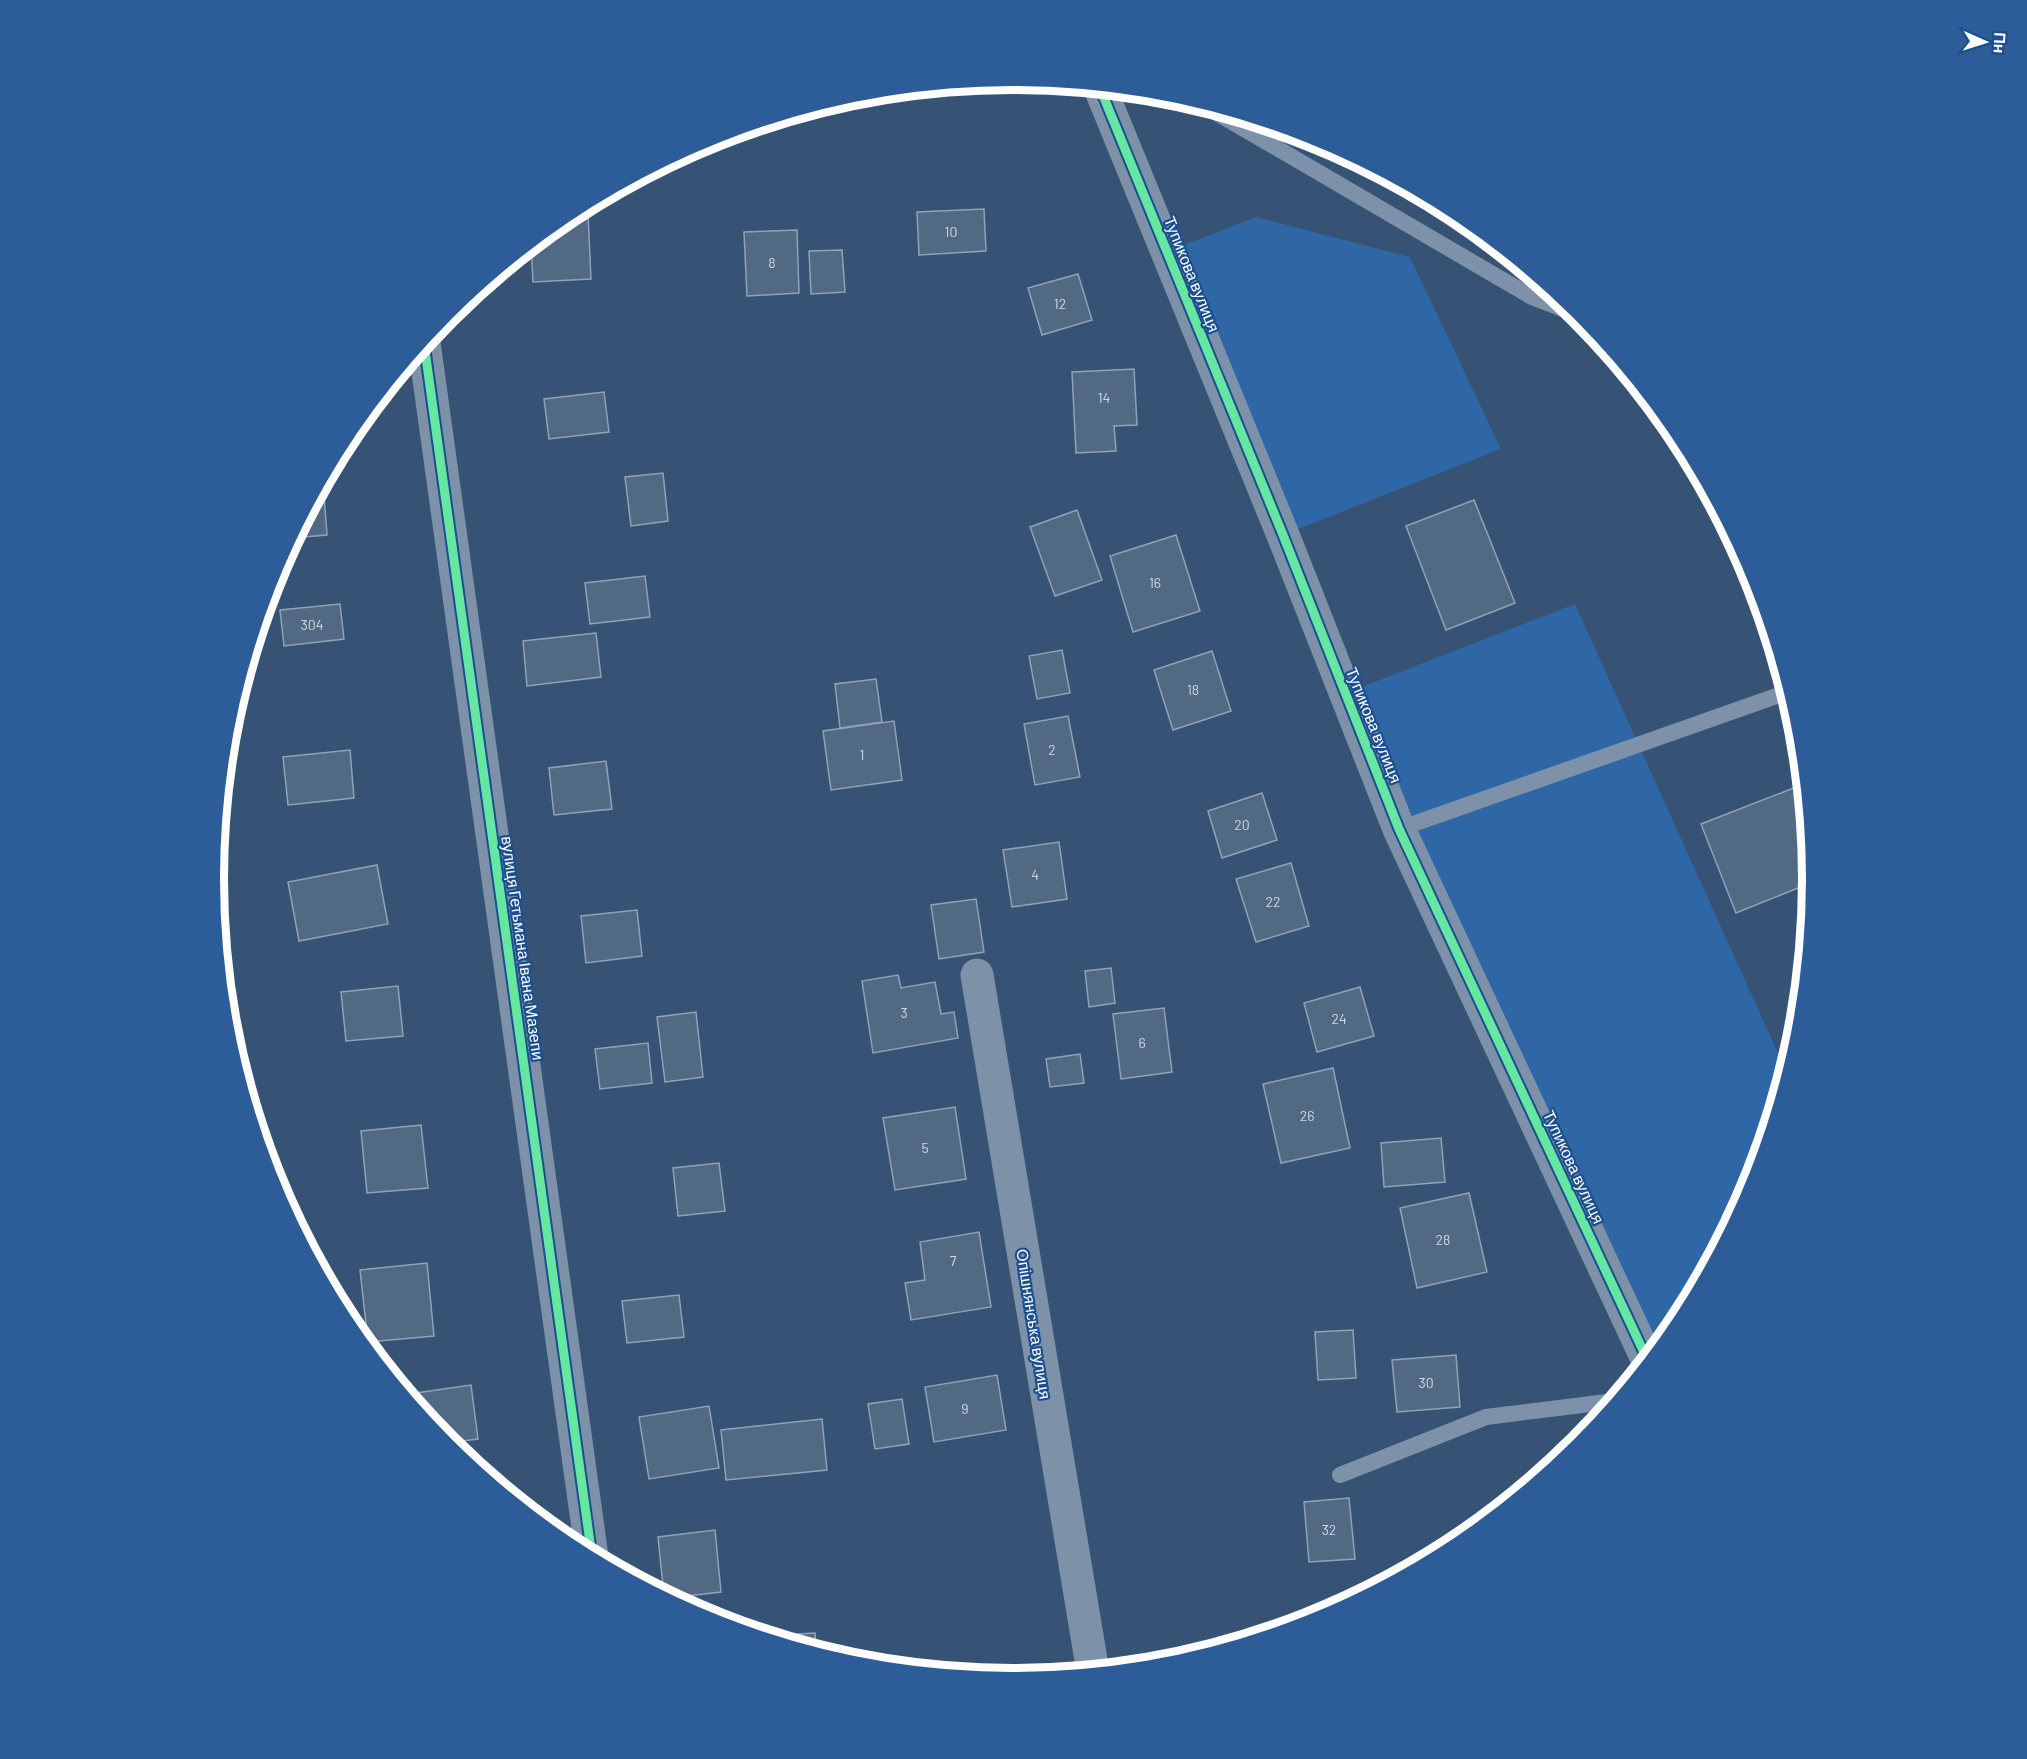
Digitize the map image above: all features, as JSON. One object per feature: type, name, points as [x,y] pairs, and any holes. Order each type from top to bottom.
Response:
[{"type":"street","name":"Тупикова вулиця","points":[[1103,96],[1399,829],[1645,1354]]},
{"type":"street","name":"вулиця Гетьмана Івана Мазепи","points":[[425,353],[590,1545]]},
{"type":"street","name":"Опішнянська вулиця","points":[[977,975],[1092,1664]]},
{"type":"lane","points":[[1230,121],[1532,297],[1556,306]]},
{"type":"lane","points":[[1399,829],[1781,695]]},
{"type":"lane","points":[[1340,1475],[1486,1417],[1605,1402]]},
{"type":"shaded area","points":[[1256,217],[1410,257],[1501,449],[1283,535],[1166,252]]},
{"type":"shaded area","points":[[1575,604],[1782,1061],[1761,1133],[1722,1229],[1670,1318],[1645,1354],[1346,693]]},
{"type":"building","points":[[984,209],[986,251],[919,255],[917,212]]},
{"type":"building","points":[[588,215],[591,279],[533,282],[531,254]]},
{"type":"building","points":[[797,230],[799,293],[747,296],[744,232]]},
{"type":"building","points":[[842,250],[845,292],[811,294],[809,251]]},
{"type":"building","points":[[1078,274],[1092,320],[1042,335],[1028,288]]},
{"type":"building","points":[[1134,369],[1137,425],[1114,426],[1116,451],[1076,453],[1072,372]]},
{"type":"building","points":[[604,392],[609,432],[549,439],[544,399]]},
{"type":"building","points":[[663,473],[668,521],[631,526],[625,477]]},
{"type":"building","points":[[324,496],[327,535],[302,537]]},
{"type":"building","points":[[1474,500],[1515,603],[1446,630],[1406,526]]},
{"type":"building","points":[[1077,510],[1102,580],[1055,596],[1030,527]]},
{"type":"building","points":[[1176,535],[1200,611],[1133,632],[1110,556]]},
{"type":"building","points":[[645,576],[650,617],[590,624],[585,583]]},
{"type":"building","points":[[340,604],[344,639],[284,646],[280,610]]},
{"type":"building","points":[[596,633],[601,677],[527,686],[523,641]]},
{"type":"building","points":[[1062,650],[1070,693],[1037,699],[1029,656]]},
{"type":"building","points":[[1212,651],[1231,711],[1173,730],[1154,670]]},
{"type":"building","points":[[876,679],[882,722],[840,728],[835,684]]},
{"type":"building","points":[[1068,716],[1080,777],[1035,785],[1024,724]]},
{"type":"building","points":[[894,721],[902,780],[831,790],[823,731]]},
{"type":"building","points":[[350,750],[354,798],[288,805],[283,757]]},
{"type":"building","points":[[606,761],[612,809],[554,815],[549,768]]},
{"type":"building","points":[[1797,787],[1803,886],[1736,913],[1701,824]]},
{"type":"building","points":[[1262,793],[1277,840],[1222,858],[1208,811]]},
{"type":"building","points":[[1059,842],[1067,899],[1012,907],[1003,850]]},
{"type":"building","points":[[1291,863],[1309,926],[1256,942],[1236,879]]},
{"type":"building","points":[[377,865],[388,924],[299,941],[288,882]]},
{"type":"building","points":[[976,899],[984,952],[939,959],[931,905]]},
{"type":"building","points":[[637,910],[642,956],[586,963],[581,916]]},
{"type":"building","points":[[1111,968],[1115,1003],[1089,1007],[1085,971]]},
{"type":"building","points":[[898,975],[901,988],[935,982],[941,1014],[954,1012],[958,1038],[873,1053],[862,981]]},
{"type":"building","points":[[398,986],[403,1036],[346,1041],[341,992]]},
{"type":"building","points":[[1360,987],[1374,1036],[1317,1052],[1304,1003]]},
{"type":"building","points":[[1164,1008],[1172,1072],[1121,1079],[1113,1014]]},
{"type":"building","points":[[696,1012],[703,1077],[665,1082],[657,1017]]},
{"type":"building","points":[[648,1043],[652,1083],[600,1089],[595,1049]]},
{"type":"building","points":[[1080,1054],[1084,1083],[1050,1087],[1046,1059]]},
{"type":"building","points":[[1333,1068],[1350,1148],[1281,1163],[1263,1084]]},
{"type":"building","points":[[955,1107],[966,1179],[895,1190],[883,1118]]},
{"type":"building","points":[[421,1125],[428,1188],[367,1193],[361,1131]]},
{"type":"building","points":[[1441,1138],[1445,1182],[1384,1187],[1381,1143]]},
{"type":"building","points":[[719,1163],[725,1211],[678,1216],[673,1168]]},
{"type":"building","points":[[1469,1193],[1487,1272],[1417,1288],[1400,1208]]},
{"type":"building","points":[[979,1232],[991,1307],[911,1320],[905,1283],[925,1280],[920,1242]]},
{"type":"building","points":[[427,1263],[434,1336],[374,1341],[367,1332],[360,1270]]},
{"type":"building","points":[[679,1295],[684,1337],[627,1343],[622,1301]]},
{"type":"building","points":[[1353,1330],[1356,1378],[1318,1380],[1315,1332]]},
{"type":"building","points":[[1456,1355],[1460,1407],[1397,1412],[1392,1360]]},
{"type":"building","points":[[997,1375],[1006,1430],[934,1442],[925,1387]]},
{"type":"building","points":[[471,1385],[478,1439],[459,1441],[414,1393]]},
{"type":"building","points":[[902,1399],[909,1444],[875,1449],[868,1404]]},
{"type":"building","points":[[709,1406],[719,1468],[649,1479],[639,1417]]},
{"type":"building","points":[[822,1419],[827,1470],[726,1480],[721,1430]]},
{"type":"building","points":[[1349,1498],[1355,1559],[1309,1562],[1304,1502]]},
{"type":"building","points":[[715,1530],[721,1592],[683,1596],[663,1588],[658,1537]]},
{"type":"building","points":[[815,1633],[816,1644],[809,1642],[785,1635]]},
{"type":"cycle path","points":[[1103,96],[1283,535],[1399,829],[1645,1354]]},
{"type":"cycle path","points":[[425,353],[590,1545]]}]
